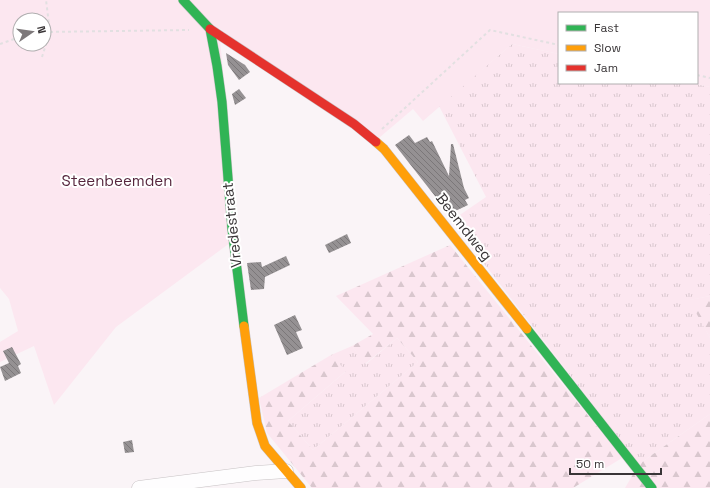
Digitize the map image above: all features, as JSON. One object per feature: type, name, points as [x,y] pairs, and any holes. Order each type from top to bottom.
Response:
[{"type":"street","points":[[183,0],[210,29]]},
{"type":"street","name":"Beemdweg","points":[[210,29],[372,138],[384,149],[652,488]]},
{"type":"street","name":"Vredestraat","points":[[210,29],[222,102],[233,236],[256,423],[265,446],[301,488]]},
{"type":"street","points":[[256,473],[273,455]]},
{"type":"street","points":[[139,488],[256,473],[286,471]]},
{"type":"path","points":[[46,0],[48,12]]},
{"type":"path","points":[[52,32],[210,29]]},
{"type":"path","points":[[372,138],[490,30],[558,46]]},
{"type":"path","points":[[0,44],[12,40]]},
{"type":"path","points":[[42,57],[44,52]]},
{"type":"path","points":[[698,75],[710,78]]},
{"type":"green space","name":"Steenbeemden","points":[[0,0],[710,0],[710,87],[696,84],[698,84],[698,12],[558,12],[558,54],[512,44],[423,121],[413,109],[373,143],[219,28],[238,237],[116,327],[54,405],[34,346],[0,362],[0,342],[18,331],[9,299],[0,288]]},
{"type":"green space","points":[[512,44],[558,54],[558,84],[696,84],[710,87],[710,296],[690,300],[710,338],[710,414],[639,464],[451,221],[486,197],[439,106]]},
{"type":"green space","points":[[450,245],[622,458],[573,488],[312,488],[267,433],[259,398],[331,355],[346,371],[288,421],[313,450],[418,362],[397,338],[365,364],[352,346],[373,334],[336,296]]},
{"type":"green space","points":[[710,296],[710,338],[689,300]]},
{"type":"green space","points":[[397,338],[418,362],[313,450],[288,421],[345,372],[331,355],[352,346],[366,364]]},
{"type":"green space","points":[[710,414],[710,488],[625,488],[639,464]]},
{"type":"building","points":[[226,53],[245,65],[250,72],[239,80],[228,65]]},
{"type":"building","points":[[239,89],[246,98],[235,105],[232,94]]},
{"type":"building","points":[[409,135],[415,143],[427,137],[430,142],[432,141],[449,176],[451,144],[453,144],[464,188],[469,198],[465,200],[468,205],[449,214],[395,145]]},
{"type":"building","points":[[347,234],[351,243],[329,253],[325,245]]},
{"type":"building","points":[[286,256],[290,265],[265,277],[264,289],[251,290],[247,263],[261,262],[262,267]]},
{"type":"building","points":[[295,315],[302,330],[296,332],[303,348],[287,355],[274,325]]},
{"type":"building","points":[[12,347],[21,364],[18,366],[21,373],[5,381],[0,367],[9,363],[3,351]]},
{"type":"building","points":[[132,440],[134,452],[125,453],[123,442]]},
{"type":"traffic: fast","points":[[183,0],[210,29],[217,66],[222,102],[232,229],[244,326]]},
{"type":"traffic: fast","points":[[527,329],[652,488]]},
{"type":"traffic: slow","points":[[376,142],[384,149],[527,329]]},
{"type":"traffic: slow","points":[[244,326],[257,423],[265,446],[301,488]]},
{"type":"traffic: jam","points":[[210,29],[354,124],[376,142]]}]
